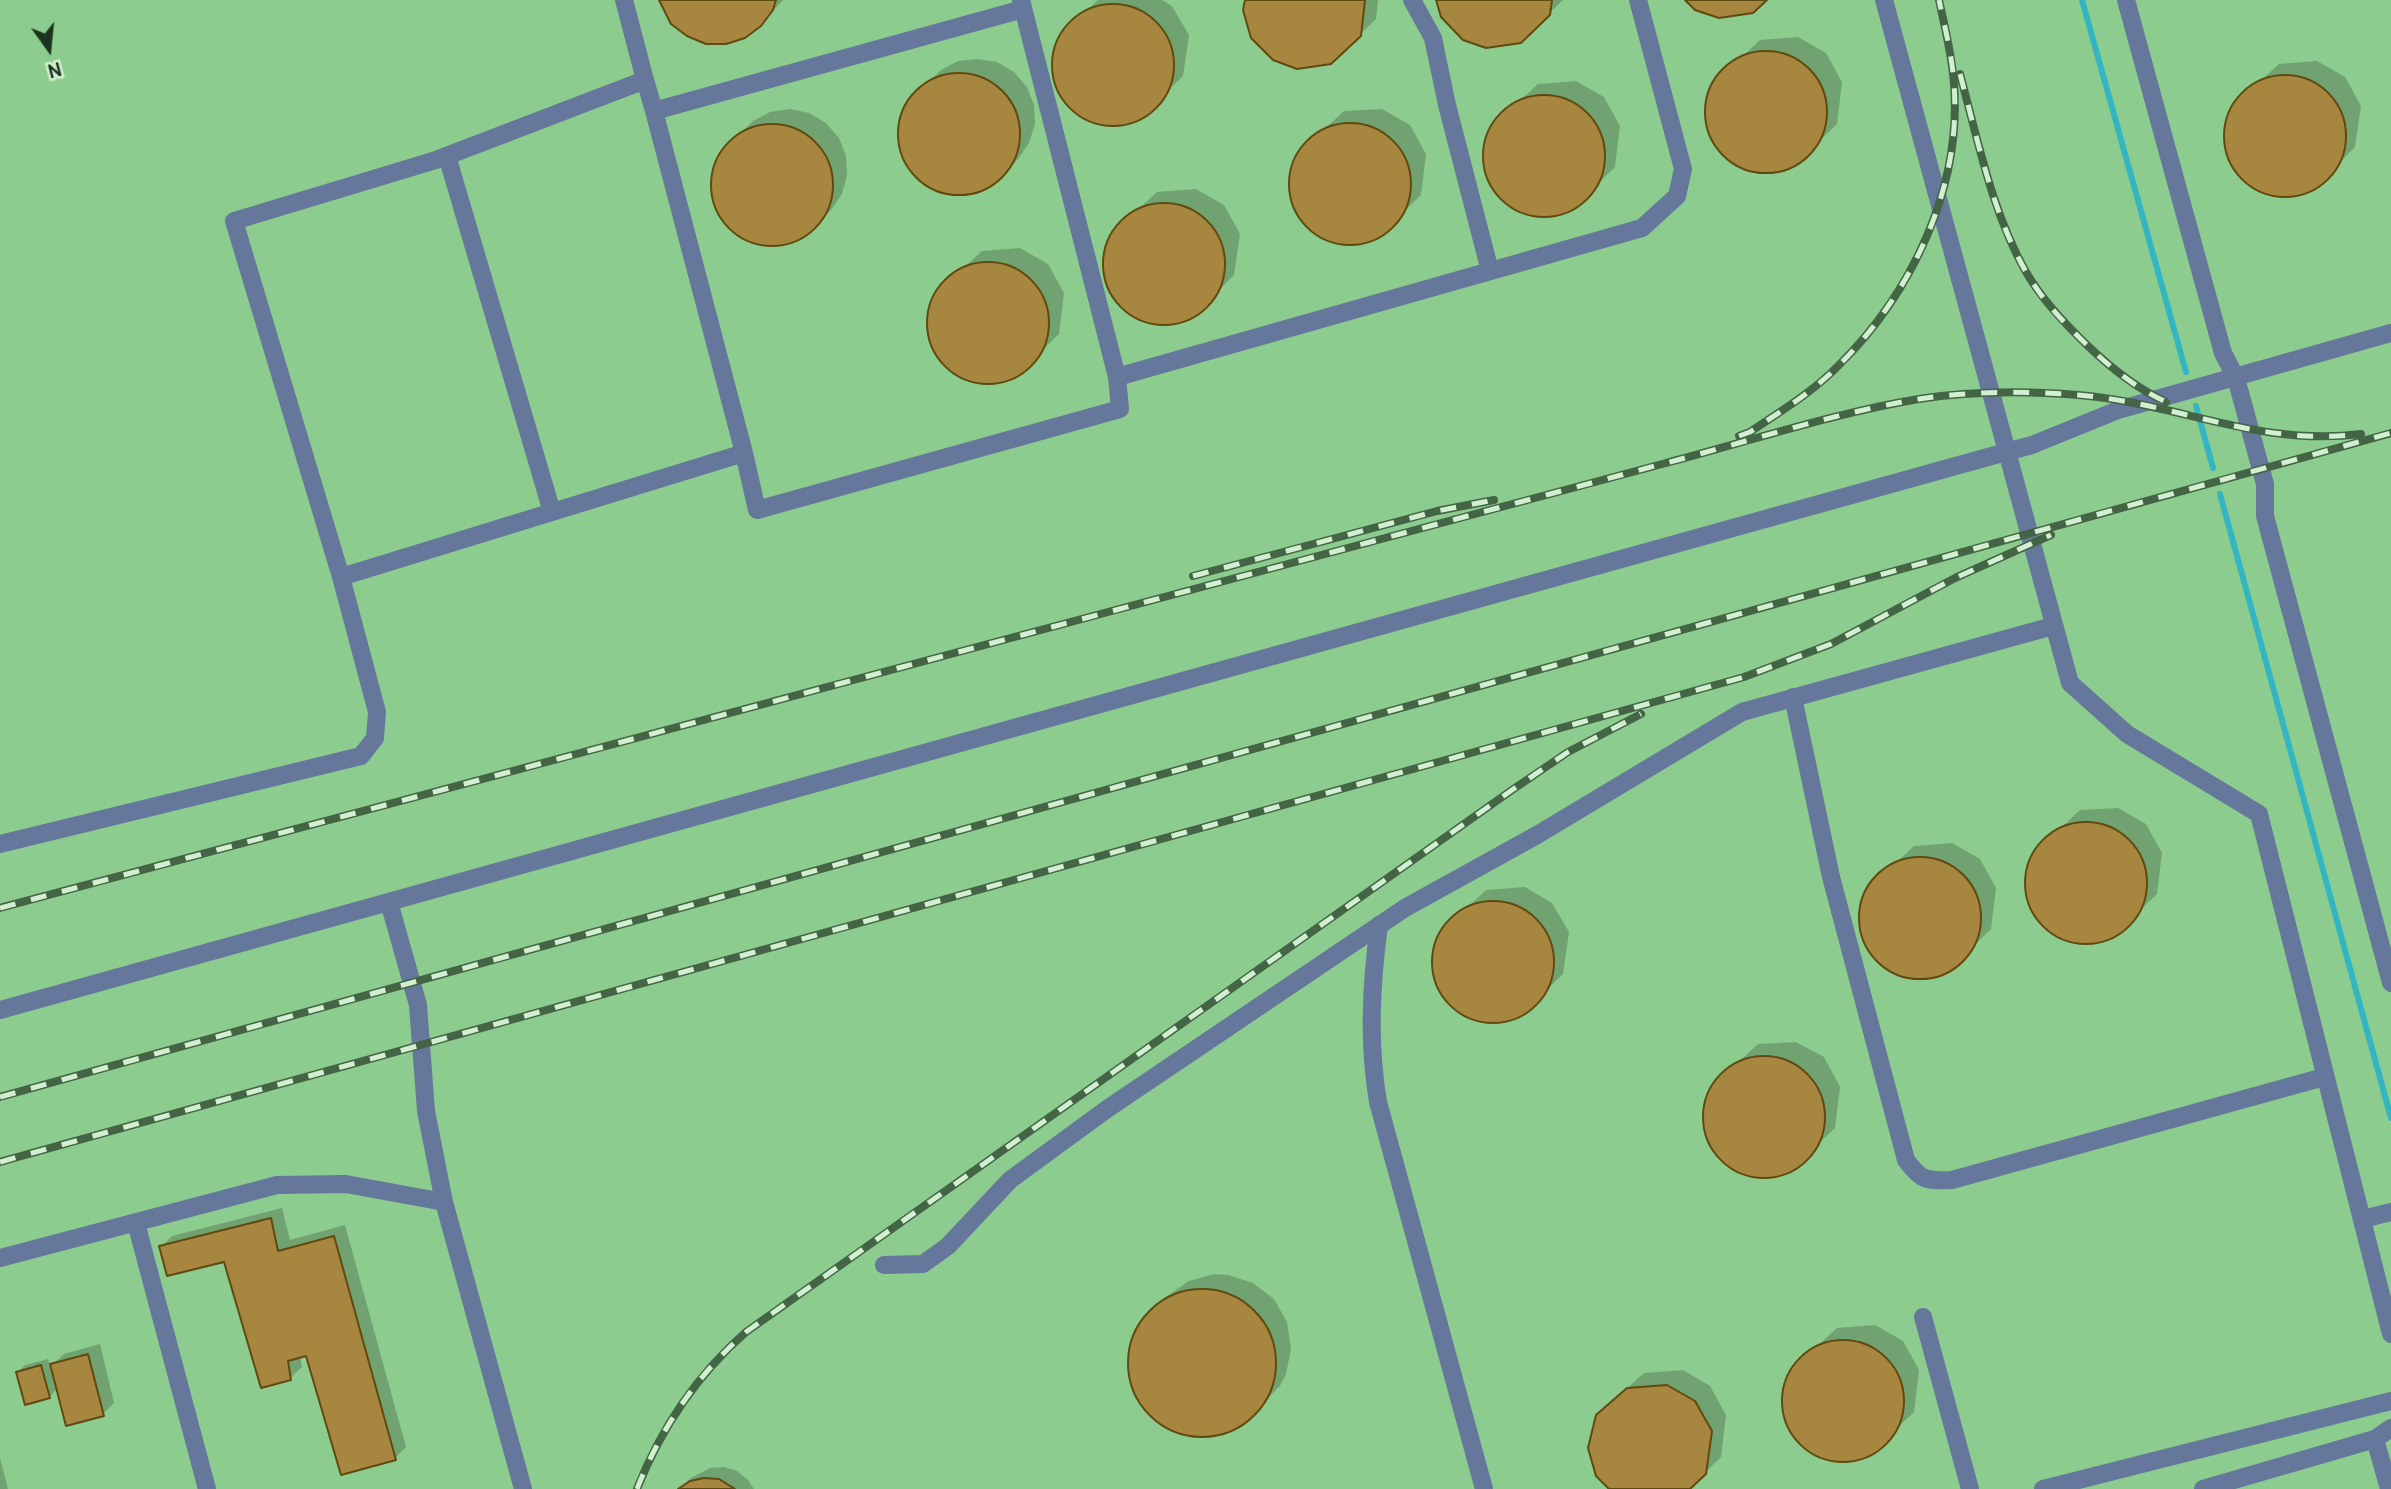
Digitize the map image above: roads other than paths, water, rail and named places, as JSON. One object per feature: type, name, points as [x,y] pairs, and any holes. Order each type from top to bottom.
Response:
[{"type":"lane","points":[[624,0],[757,510],[1120,409],[1117,377],[1022,4],[654,111]]},
{"type":"lane","points":[[1412,0],[1433,38],[1447,105],[1490,271]]},
{"type":"lane","points":[[1117,377],[1642,228],[1677,196],[1683,169],[1638,0]]},
{"type":"lane","points":[[1884,0],[2070,683],[2127,734],[2259,814],[2391,1334]]},
{"type":"lane","points":[[2126,0],[2223,353],[2236,378],[2265,484],[2265,516],[2391,983]]},
{"type":"lane","points":[[0,844],[361,756],[375,738],[377,712],[341,577],[234,221],[447,156],[645,80]]},
{"type":"lane","points":[[447,156],[552,512]]},
{"type":"lane","points":[[0,1010],[2006,453],[2118,410],[2391,332]]},
{"type":"lane","points":[[341,577],[744,453]]},
{"type":"lane","points":[[884,1265],[923,1264],[948,1246],[1010,1180],[1107,1110],[1379,925],[1537,835],[1742,712],[2053,626]]},
{"type":"lane","points":[[1793,697],[1831,877],[1858,980],[1906,1160],[1921,1177],[1928,1181],[1952,1180],[2324,1077]]},
{"type":"lane","points":[[389,902],[418,1005],[426,1111],[444,1202],[523,1489]]},
{"type":"lane","points":[[1379,925],[1371,1011],[1371,1062],[1378,1102],[1484,1489]]},
{"type":"lane","points":[[0,1258],[277,1185],[345,1184],[444,1202]]},
{"type":"lane","points":[[2363,1219],[2391,1212]]},
{"type":"lane","points":[[136,1223],[207,1489]]},
{"type":"lane","points":[[1923,1317],[1970,1489]]},
{"type":"lane","points":[[2043,1489],[2391,1401]]},
{"type":"lane","points":[[2203,1489],[2375,1439],[2391,1428]]},
{"type":"lane","points":[[2375,1439],[2389,1489]]},
{"type":"waterway","points":[[2082,0],[2186,372]]},
{"type":"waterway","points":[[2196,406],[2213,468]]},
{"type":"waterway","points":[[2220,494],[2391,1118]]},
{"type":"railway","points":[[1739,436],[1750,432],[1796,401],[1839,365],[1889,305],[1910,272],[1927,236],[1950,161],[1954,123],[1953,73],[1939,0]]},
{"type":"railway","points":[[1960,74],[1995,201],[2014,249],[2032,282],[2062,320],[2097,354],[2134,384],[2166,402]]},
{"type":"railway","points":[[0,908],[1792,428],[1887,405],[1958,394],[1998,392],[2078,395],[2150,406],[2287,435],[2361,434]]},
{"type":"railway","points":[[0,1097],[2391,433]]},
{"type":"railway","points":[[1193,576],[1437,511],[1494,500]]},
{"type":"railway","points":[[0,1162],[1744,677],[1831,644],[1955,578],[2051,535]]},
{"type":"railway","points":[[637,1489],[657,1445],[682,1404],[696,1384],[746,1332],[1512,790],[1568,752],[1641,714]]}]
